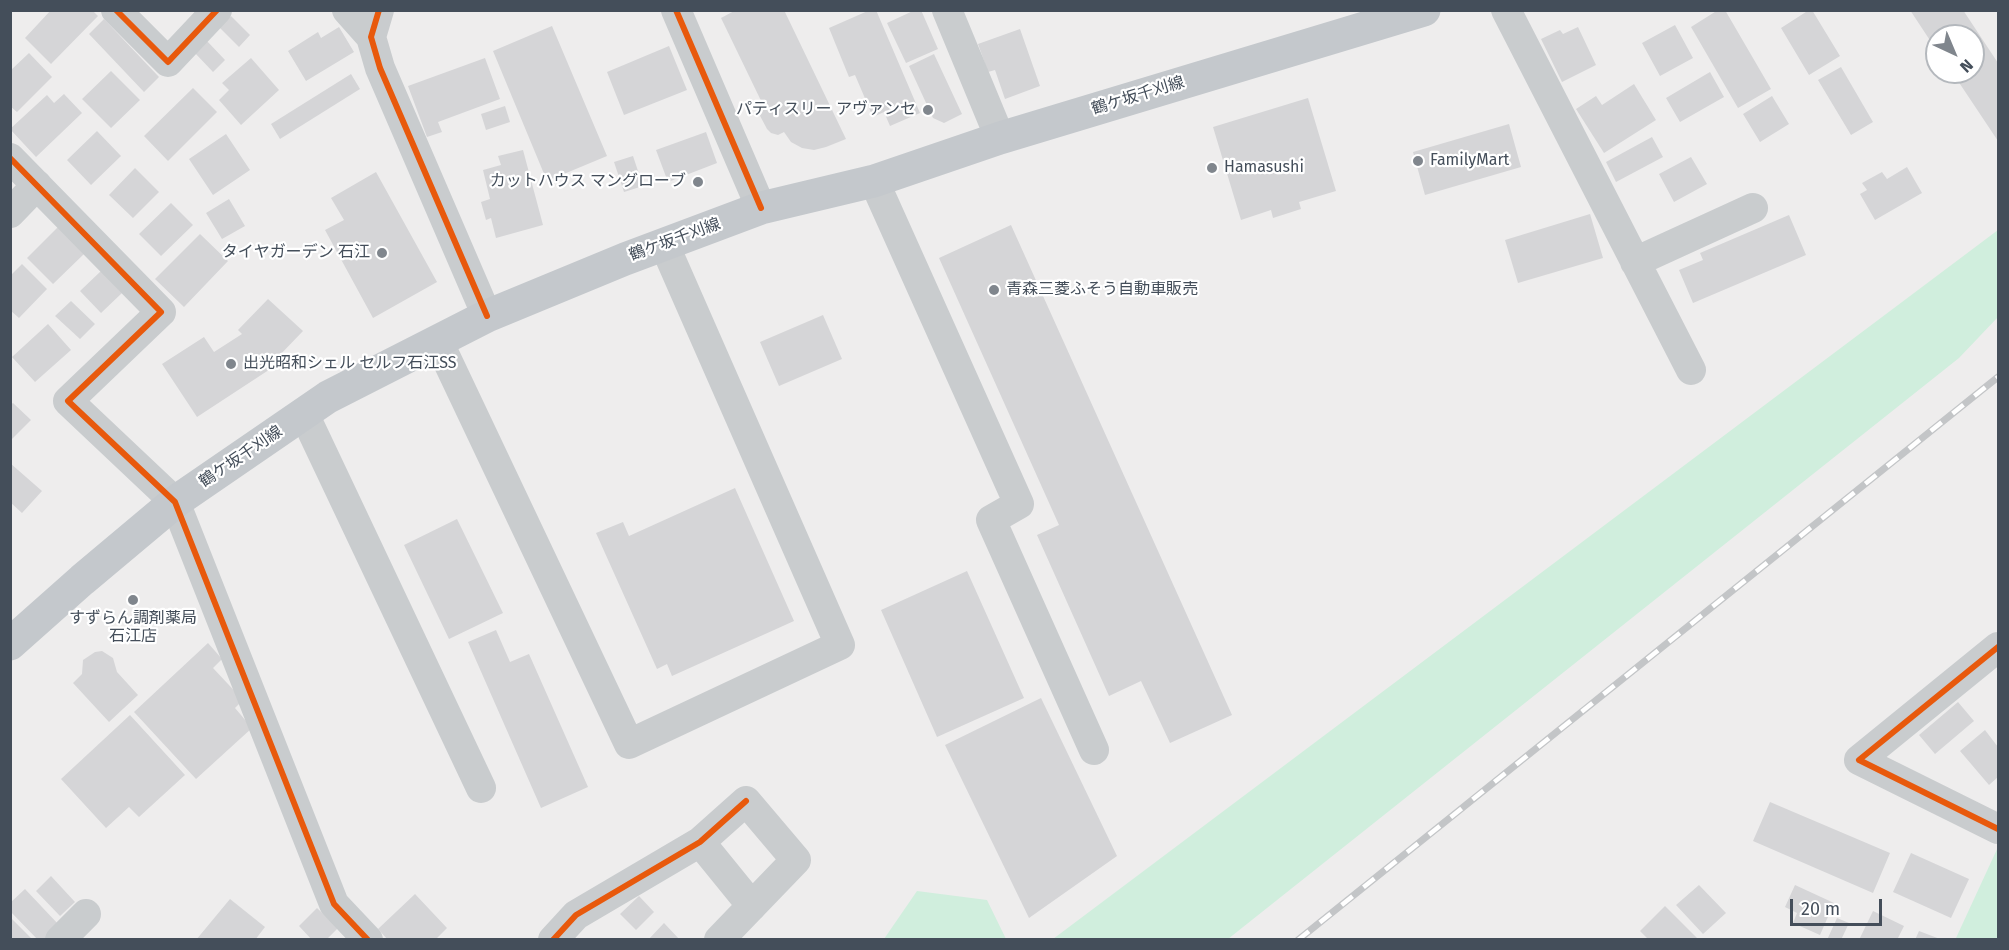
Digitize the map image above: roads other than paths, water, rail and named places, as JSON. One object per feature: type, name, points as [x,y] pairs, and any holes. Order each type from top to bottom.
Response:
[{"type":"main road","name":"鶴ケ坂千刈線","points":[[10,645],[82,580],[175,502],[328,397],[487,315],[761,208],[874,181],[1360,20],[1424,10]]},
{"type":"street","points":[[116,10],[168,62],[217,10]]},
{"type":"street","points":[[347,10],[375,24],[380,69],[487,315]]},
{"type":"street","points":[[676,10],[761,208]]},
{"type":"street","points":[[946,10],[1000,138]]},
{"type":"street","points":[[1506,10],[1691,370]]},
{"type":"street","points":[[10,158],[161,312],[68,401],[175,502],[334,904],[368,939]]},
{"type":"street","points":[[874,181],[1019,504],[991,520],[1094,750]]},
{"type":"street","points":[[10,213],[37,185]]},
{"type":"street","points":[[1635,262],[1754,208]]},
{"type":"street","points":[[438,340],[629,744],[840,645],[664,244]]},
{"type":"street","points":[[304,414],[481,788]]},
{"type":"street","points":[[1998,647],[1860,760],[1998,829]]},
{"type":"street","points":[[553,939],[576,915],[700,842],[746,801],[796,861],[719,939]]},
{"type":"street","points":[[700,842],[752,906]]},
{"type":"street","points":[[60,939],[86,914]]},
{"type":"railway","points":[[1298,940],[1998,377]]},
{"type":"place","name":"パティスリー アヴァンセ","points":[[928,110]]},
{"type":"place","name":"FamilyMart","points":[[1418,161]]},
{"type":"place","name":"Hamasushi","points":[[1212,168]]},
{"type":"place","name":"カットハウス マングローブ","points":[[698,182]]},
{"type":"place","name":"タイヤガーデン 石江","points":[[382,253]]},
{"type":"place","name":"青森三菱ふそう自動車販売","points":[[994,290]]},
{"type":"place","name":"出光昭和シェル セルフ石江SS","points":[[231,364]]},
{"type":"place","name":"すずらん調剤薬局 石江店","points":[[133,600]]}]
